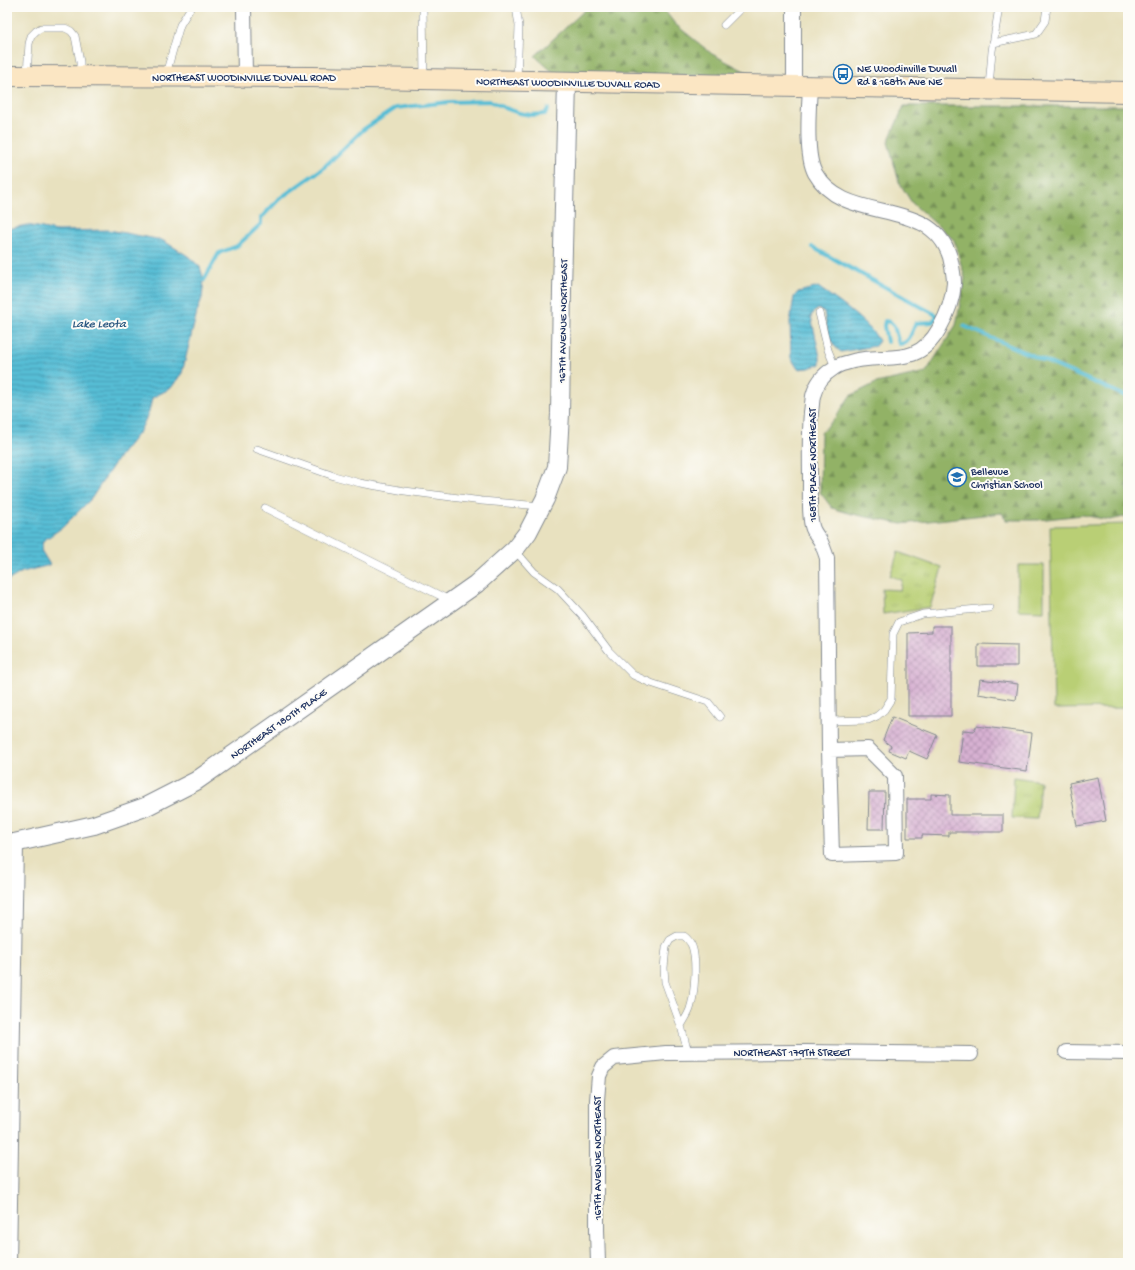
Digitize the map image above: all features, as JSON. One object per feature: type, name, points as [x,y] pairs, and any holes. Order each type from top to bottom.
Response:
[{"type":"main road","name":"NORTHEAST WOODINVILLE DUVALL ROAD","points":[[7,76],[244,76],[1128,92]]},
{"type":"street","points":[[244,7],[244,76]]},
{"type":"street","name":"168TH PLACE NORTHEAST","points":[[794,7],[802,86],[808,121],[810,155],[814,172],[822,185],[838,196],[857,205],[891,212],[916,220],[933,230],[947,249],[953,267],[954,282],[952,297],[944,320],[935,336],[923,349],[910,356],[856,360],[835,367],[821,379],[813,395],[810,425],[810,507],[812,527],[827,558],[828,750],[832,855],[896,853],[895,776],[868,749],[828,750]]},
{"type":"street","name":"167TH AVENUE NORTHEAST","points":[[515,549],[528,532],[542,506],[556,467],[560,414],[567,82]]},
{"type":"street","name":"NORTHEAST 180TH PLACE","points":[[11,843],[94,825],[145,806],[196,781],[476,584],[515,549]]},
{"type":"street","points":[[7,1263],[11,843]]},
{"type":"street","name":"NORTHEAST 179TH STREET","points":[[614,1058],[688,1052],[970,1054]]},
{"type":"street","points":[[1066,1052],[1128,1053]]},
{"type":"street","name":"167TH AVENUE NORTHEAST","points":[[598,1263],[597,1100],[599,1076],[603,1066],[614,1058]]},
{"type":"lane","points":[[165,76],[180,26],[191,7]]},
{"type":"lane","points":[[423,7],[424,79]]},
{"type":"lane","points":[[516,7],[519,26],[517,81]]},
{"type":"lane","points":[[724,25],[742,7]]},
{"type":"lane","points":[[989,90],[993,43],[999,7]]},
{"type":"lane","points":[[993,43],[1036,34],[1046,21],[1047,7]]},
{"type":"lane","points":[[27,76],[31,36],[41,28],[65,28],[71,31],[75,36],[78,48],[80,76]]},
{"type":"lane","points":[[819,314],[828,350],[835,367]]},
{"type":"lane","points":[[257,449],[334,476],[360,483],[405,491],[482,501],[542,506]]},
{"type":"lane","points":[[265,508],[452,601]]},
{"type":"lane","points":[[515,549],[534,572],[558,589],[582,615],[609,651],[633,675],[651,683],[708,702],[720,717]]},
{"type":"lane","points":[[828,722],[868,720],[877,716],[884,710],[891,699],[893,634],[899,622],[923,614],[989,608]]},
{"type":"lane","points":[[681,1026],[690,1009],[694,989],[694,963],[692,946],[687,938],[684,936],[676,936],[670,940],[666,947],[664,968],[665,982],[668,993],[676,1008],[688,1052]]},
{"type":"green space","points":[[588,7],[662,7],[675,24],[712,54],[754,76],[555,74],[535,56]]},
{"type":"green space","points":[[904,106],[1128,106],[1128,516],[1110,520],[1082,515],[1038,520],[1006,520],[1002,513],[901,524],[852,514],[832,508],[820,492],[821,433],[836,417],[850,396],[876,383],[926,372],[956,325],[965,278],[954,240],[912,203],[899,182],[888,142]]},
{"type":"green space","points":[[1128,524],[1128,708],[1054,709],[1050,526]]},
{"type":"green space","points":[[898,552],[942,568],[930,607],[883,614],[882,589],[900,590],[902,580],[890,576]]},
{"type":"green space","points":[[1018,565],[1044,565],[1044,611],[1018,610]]},
{"type":"green space","points":[[1014,777],[1040,781],[1037,819],[1012,818]]},
{"type":"water","name":"Lake Leota","points":[[27,225],[57,231],[109,230],[162,240],[188,256],[200,267],[204,280],[202,298],[197,312],[182,373],[171,388],[152,398],[149,412],[140,431],[116,461],[91,499],[63,527],[43,541],[41,550],[50,565],[22,572],[7,581],[7,229]]},
{"type":"water","points":[[818,287],[860,319],[879,341],[875,346],[841,352],[833,344],[827,329],[824,312],[819,309],[811,316],[820,357],[820,364],[809,368],[798,369],[791,358],[790,321],[794,297],[798,292]]},
{"type":"building","points":[[932,626],[951,626],[951,716],[908,716],[908,633],[932,632]]},
{"type":"building","points":[[978,644],[1017,645],[1017,666],[978,666]]},
{"type":"building","points":[[980,679],[1018,684],[1016,700],[978,694]]},
{"type":"building","points":[[892,717],[937,735],[927,759],[909,751],[906,758],[889,751],[891,746],[883,740]]},
{"type":"building","points":[[976,726],[1032,733],[1027,771],[959,762],[963,730],[974,731]]},
{"type":"building","points":[[1098,777],[1106,821],[1077,826],[1069,783]]},
{"type":"building","points":[[869,792],[885,792],[884,829],[868,829]]},
{"type":"building","points":[[931,794],[950,795],[950,815],[1003,815],[1003,832],[949,832],[949,836],[922,835],[922,838],[907,838],[907,799],[931,799]]},
{"type":"waterway","points":[[204,280],[219,253],[237,246],[261,224],[261,218],[279,199],[322,169],[364,129],[396,108],[449,102],[490,101],[519,113],[531,115],[545,114],[548,109]]},
{"type":"waterway","points":[[812,247],[938,316],[932,322],[916,323],[906,342],[899,344],[894,326],[890,322],[885,321],[884,326],[887,342]]},
{"type":"waterway","points":[[964,326],[1128,397]]},
{"type":"place","name":"NE Woodinville Duvall Rd & 168th Ave NE","points":[[843,74]]},
{"type":"place","name":"Bellevue Christian School","points":[[957,477]]}]
